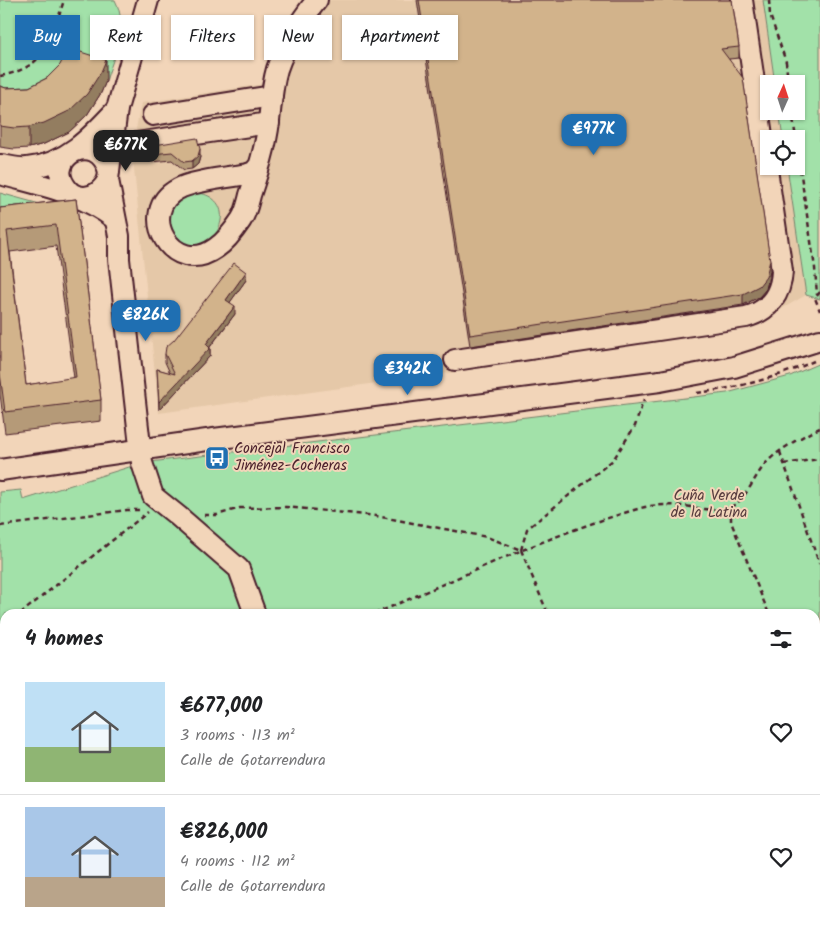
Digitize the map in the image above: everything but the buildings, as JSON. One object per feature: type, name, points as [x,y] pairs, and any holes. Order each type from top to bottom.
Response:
[{"type":"street","points":[[0,174],[82,197],[98,193],[104,188],[108,176],[118,109],[148,0]]},
{"type":"street","points":[[259,166],[254,172],[248,174],[178,189],[168,197],[161,207],[159,219],[160,232],[166,242],[176,251],[187,256],[199,256],[210,253],[219,246],[241,220],[259,166],[269,123],[277,70],[298,23],[317,0]]},
{"type":"street","points":[[455,360],[746,317],[762,311],[773,300],[780,286],[782,271],[742,0]]},
{"type":"street","points":[[153,115],[272,96]]},
{"type":"street","points":[[117,228],[105,211],[68,191],[61,178],[62,163],[72,152],[96,133],[118,109]]},
{"type":"street","points":[[113,142],[130,144],[269,123]]},
{"type":"street","points":[[0,164],[27,168],[50,163],[82,149],[100,154],[106,162],[117,228],[142,463],[152,496],[239,569],[253,609]]},
{"type":"street","points":[[0,470],[660,380],[734,368],[820,340]]},
{"type":"path","points":[[0,76],[28,66],[44,52],[50,43],[64,0]]},
{"type":"path","points":[[769,0],[770,15],[786,62],[787,75]]},
{"type":"path","points":[[801,175],[815,268],[817,295],[815,298],[820,311]]},
{"type":"path","points":[[817,295],[820,292]]},
{"type":"path","points":[[694,393],[724,390],[792,371],[820,359]]},
{"type":"path","points":[[546,609],[521,550],[526,529],[613,460],[635,426],[644,399]]},
{"type":"path","points":[[385,609],[521,550],[643,507],[668,506],[714,510],[731,507],[744,495],[768,460],[807,434],[820,428]]},
{"type":"path","points":[[780,452],[820,563]]},
{"type":"path","points":[[784,464],[820,459]]},
{"type":"path","points":[[198,515],[217,515],[240,508],[286,507],[376,516],[487,537],[521,550]]},
{"type":"path","points":[[731,507],[731,522],[767,609]]},
{"type":"path","points":[[0,526],[127,510],[150,510],[28,609]]},
{"type":"shaded area","points":[[304,0],[763,0],[774,75],[760,75],[760,120],[780,120],[782,130],[760,130],[760,175],[788,175],[806,295],[757,323],[464,371],[159,413],[132,150],[141,103],[264,84],[270,60],[332,60],[332,15],[292,15]]},
{"type":"green space","points":[[0,0],[115,0],[120,15],[90,15],[90,60],[113,60],[106,81],[69,69],[0,108]]},
{"type":"green space","points":[[763,0],[820,0],[820,299],[806,295],[788,175],[805,175],[805,130],[782,130],[780,120],[805,120],[805,75],[774,75]]},
{"type":"green space","points":[[193,192],[210,197],[219,205],[221,216],[219,228],[213,238],[204,245],[193,247],[172,235],[167,219],[170,206]]},
{"type":"green space","points":[[0,193],[69,212],[0,218]]},
{"type":"green space","name":"Cuña Verde de la Latina","points":[[820,363],[820,609],[0,609],[0,492],[21,490],[23,500],[142,463],[727,393],[790,376]]},
{"type":"place","name":"Concejal Francisco Jiménez-Cocheras","points":[[217,458]]}]
